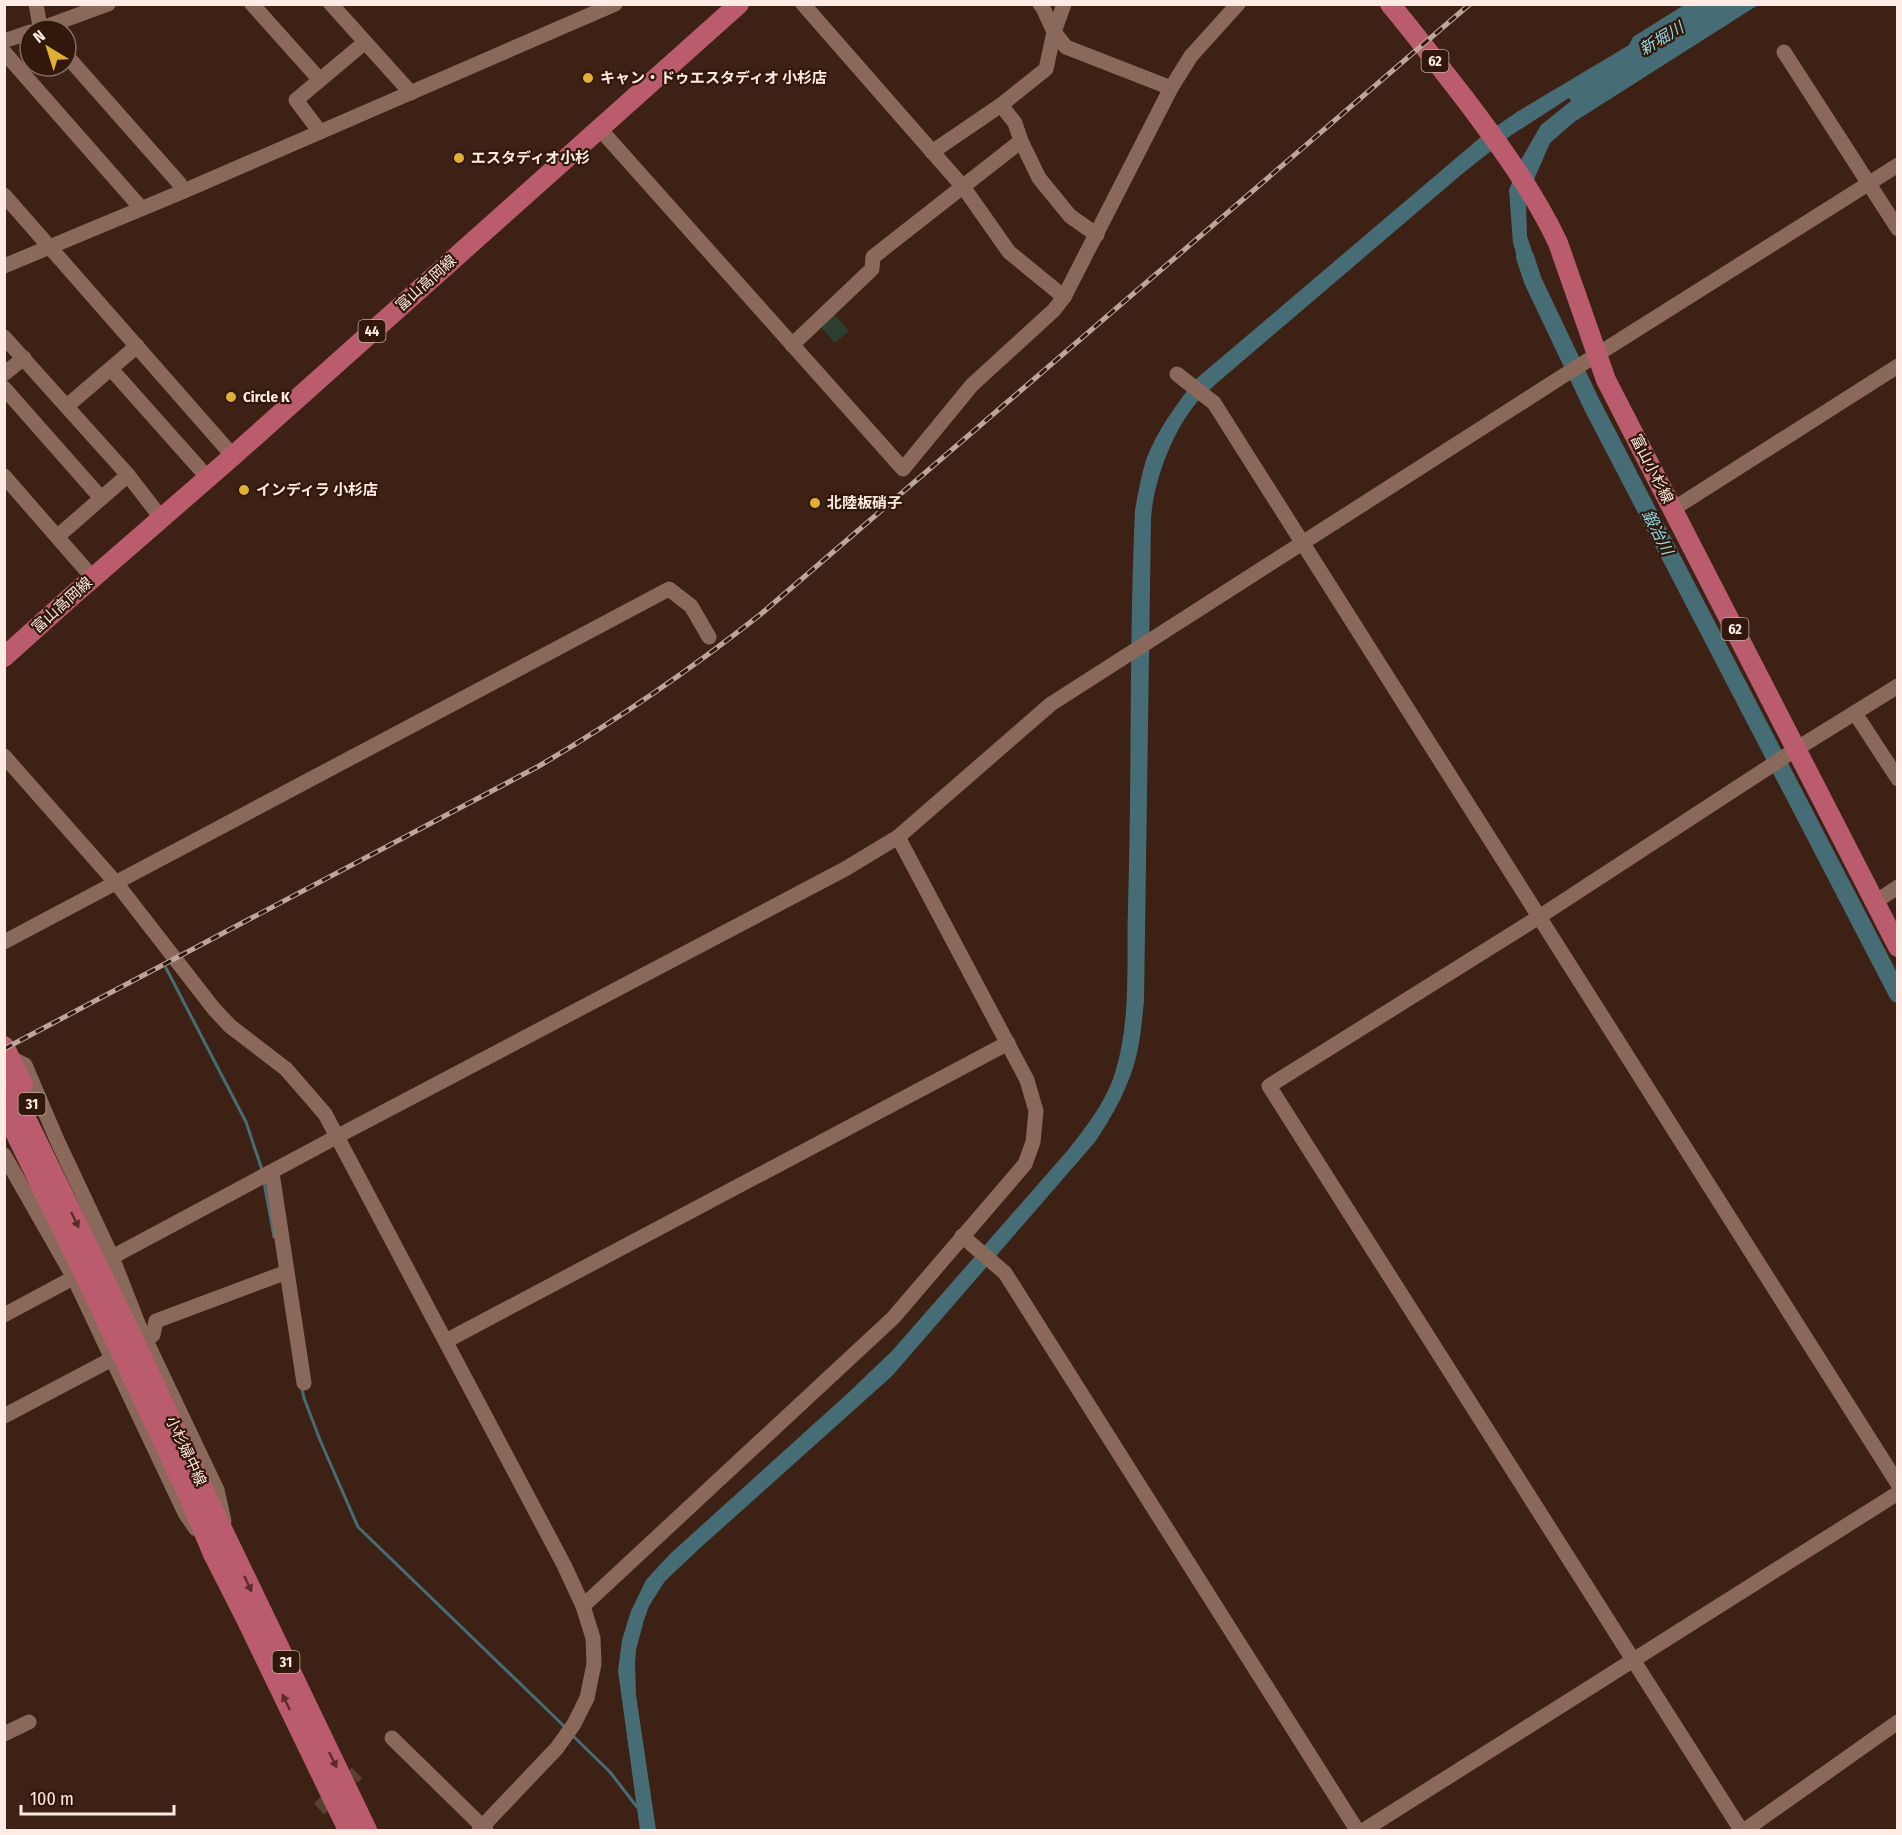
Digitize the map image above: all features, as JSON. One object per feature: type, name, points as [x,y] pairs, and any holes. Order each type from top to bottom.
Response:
[{"type":"main road","name":"富山高岡線","points":[[4,657],[233,456],[739,4]]},
{"type":"main road","name":"富山小杉線","points":[[1390,4],[1486,126],[1549,224],[1558,243],[1591,358],[1606,380],[1794,751],[1898,947]]},
{"type":"main road","name":"31","points":[[4,1046],[33,1106],[42,1171]]},
{"type":"main road","name":"小杉婦中線","points":[[4,1073],[91,1288],[197,1495],[221,1549],[367,1830]]},
{"type":"main road","name":"小杉婦中線","points":[[4,1110],[42,1171]]},
{"type":"main road","name":"31","points":[[4,1128],[42,1171]]},
{"type":"main road","name":"小杉婦中線","points":[[221,1549],[246,1619],[348,1830]]},
{"type":"street","points":[[71,18],[108,4]]},
{"type":"street","points":[[252,4],[320,80]]},
{"type":"street","points":[[331,4],[411,93]]},
{"type":"street","points":[[4,266],[184,191],[615,4]]},
{"type":"street","points":[[803,4],[963,188],[1009,252],[1064,297]]},
{"type":"street","points":[[1040,4],[1054,32],[1066,47],[1171,88]]},
{"type":"street","points":[[932,152],[1000,105],[1046,69],[1054,32],[1064,4]]},
{"type":"street","points":[[599,128],[903,469],[972,385],[1054,310],[1064,297],[1171,88],[1191,56],[1238,4]]},
{"type":"street","points":[[320,132],[297,100],[364,43]]},
{"type":"street","points":[[4,52],[141,208]]},
{"type":"street","points":[[1784,52],[1898,229]]},
{"type":"street","points":[[78,69],[184,191]]},
{"type":"street","points":[[1000,105],[1015,123],[1021,141],[1040,178],[1070,216],[1097,235]]},
{"type":"street","points":[[792,345],[872,269],[873,257],[1021,141]]},
{"type":"street","points":[[4,1315],[845,869],[898,837],[1051,704],[1591,358],[1898,165]]},
{"type":"street","points":[[4,195],[233,456]]},
{"type":"street","points":[[4,337],[128,475],[162,519]]},
{"type":"street","points":[[67,406],[137,346]]},
{"type":"street","points":[[4,374],[24,358]]},
{"type":"street","points":[[1673,509],[1898,366]]},
{"type":"street","points":[[111,369],[208,478]]},
{"type":"street","points":[[1183,379],[1214,403],[1898,1484]]},
{"type":"street","points":[[4,388],[101,498]]},
{"type":"street","points":[[58,536],[128,475]]},
{"type":"street","points":[[4,476],[93,578]]},
{"type":"street","points":[[4,942],[669,589],[691,606],[709,637]]},
{"type":"street","points":[[1741,1830],[1269,1086],[1539,917],[1898,686]]},
{"type":"street","points":[[1855,713],[1898,779]]},
{"type":"street","points":[[4,756],[117,884],[230,1026],[286,1069],[325,1114],[583,1605],[593,1638],[594,1664],[587,1698],[574,1724],[557,1748],[483,1829],[392,1738]]},
{"type":"street","points":[[583,1605],[893,1318],[1025,1164],[1033,1142],[1036,1111],[1027,1080],[898,837]]},
{"type":"street","points":[[1875,902],[1898,887]]},
{"type":"street","points":[[446,1341],[1008,1043]]},
{"type":"street","points":[[4,1066],[15,1060],[25,1065],[57,1140],[112,1257],[146,1340],[217,1490],[221,1549]]},
{"type":"street","points":[[4,1155],[74,1278],[185,1513],[221,1549]]},
{"type":"street","points":[[272,1173],[304,1383]]},
{"type":"street","points":[[962,1236],[1005,1273],[1357,1830]]},
{"type":"street","points":[[146,1340],[153,1335],[156,1321],[287,1272]]},
{"type":"street","points":[[4,1416],[112,1359]]},
{"type":"street","points":[[1364,1830],[1898,1493]]},
{"type":"street","points":[[4,1734],[29,1722]]},
{"type":"street","points":[[1745,1830],[1898,1722]]},
{"type":"green space","points":[[833,313],[849,331],[835,343],[819,325]]},
{"type":"water","name":"新堀川","points":[[1684,5],[1758,5],[1574,122],[1550,143],[1526,205],[1527,236],[1540,276],[1525,283],[1513,243],[1509,190],[1522,158],[1541,125],[1571,101],[1569,98],[1510,136],[1462,174],[1217,383],[1197,402],[1180,427],[1160,473],[1151,518],[1144,1001],[1138,1047],[1130,1077],[1095,1142],[892,1376],[665,1581],[649,1606],[636,1650],[636,1695],[656,1830],[640,1830],[618,1671],[622,1640],[631,1611],[646,1580],[670,1554],[892,1351],[1068,1150],[1095,1114],[1111,1084],[1124,1031],[1127,990],[1135,510],[1146,460],[1162,428],[1196,379],[1482,136],[1517,112],[1629,45],[1633,37]]},
{"type":"waterway","name":"鍛冶川","points":[[1525,257],[1533,281],[1592,405],[1898,994]]},
{"type":"waterway","points":[[166,968],[246,1122],[262,1170]]},
{"type":"waterway","points":[[264,1182],[274,1237]]},
{"type":"waterway","points":[[302,1389],[320,1440],[358,1527],[565,1727]]},
{"type":"waterway","points":[[571,1734],[610,1772],[637,1807]]},
{"type":"tunnel","points":[[319,1809],[357,1773]]},
{"type":"railway","points":[[4,1049],[539,766],[597,731],[680,675],[761,614],[1470,4]]},
{"type":"place","name":"キャン・ドゥエスタディオ 小杉店","points":[[588,78]]},
{"type":"place","name":"エスタディオ小杉","points":[[459,158]]},
{"type":"place","name":"Circle K","points":[[231,397]]},
{"type":"place","name":"インディラ 小杉店","points":[[244,490]]},
{"type":"place","name":"北陸板硝子","points":[[815,503]]}]
